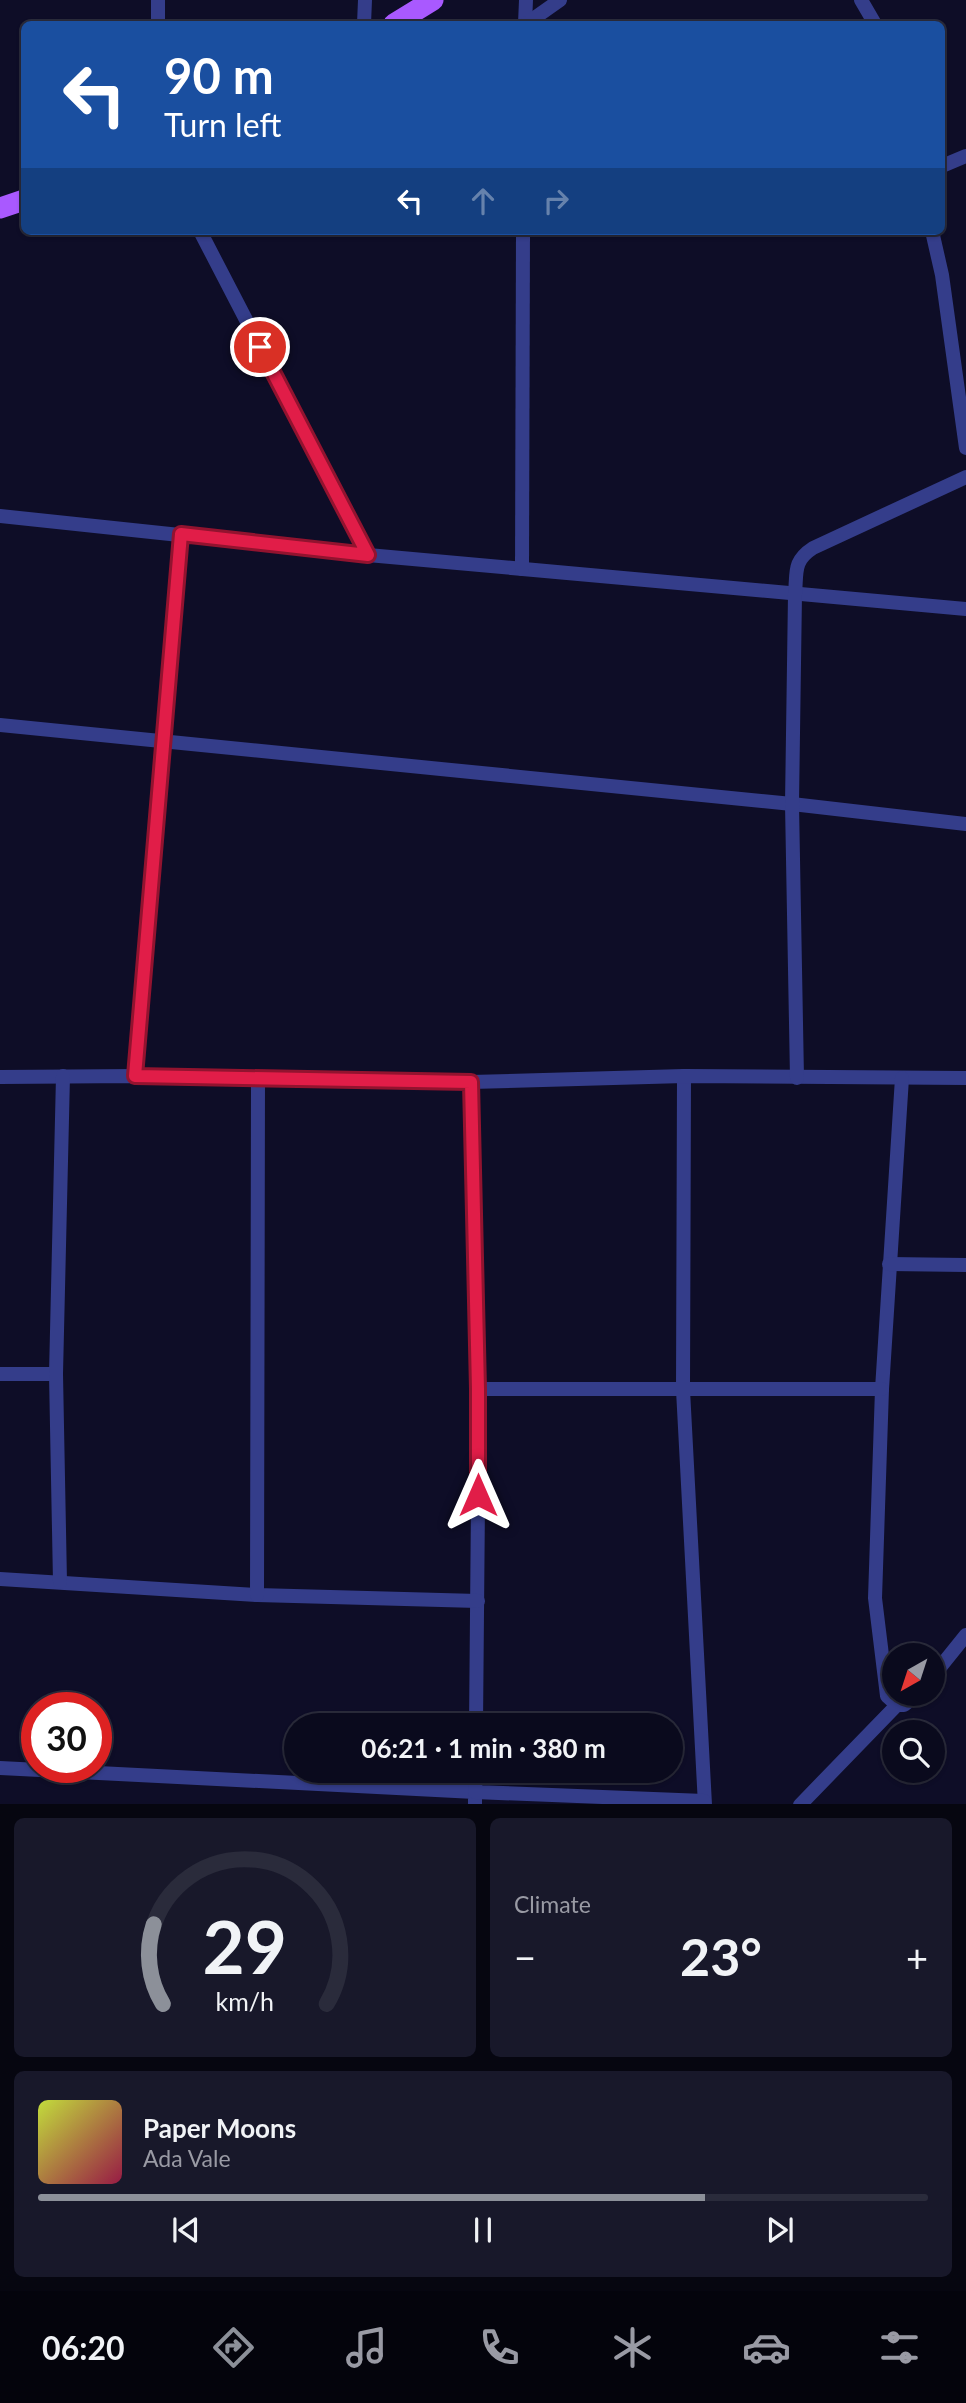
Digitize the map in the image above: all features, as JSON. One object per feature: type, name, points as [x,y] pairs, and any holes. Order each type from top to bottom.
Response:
[{"type":"main road","points":[[399,21],[433,0]]},
{"type":"main road","points":[[0,208],[21,201]]},
{"type":"street","points":[[158,0],[158,21]]},
{"type":"street","points":[[364,21],[365,0]]},
{"type":"street","points":[[525,21],[526,0]]},
{"type":"street","points":[[529,21],[560,0]]},
{"type":"street","points":[[861,0],[872,21]]},
{"type":"street","points":[[945,165],[966,156]]},
{"type":"street","points":[[202,235],[368,555]]},
{"type":"street","points":[[522,569],[523,235]]},
{"type":"street","points":[[933,235],[942,275],[966,448]]},
{"type":"street","points":[[797,1078],[792,804],[797,563],[804,554],[966,477]]},
{"type":"street","points":[[0,516],[368,555],[966,609]]},
{"type":"street","points":[[135,1076],[181,534]]},
{"type":"street","points":[[0,725],[792,804],[966,824]]},
{"type":"street","points":[[60,1582],[56,1374],[63,1076]]},
{"type":"street","points":[[0,1077],[135,1076],[471,1082],[684,1076],[966,1078]]},
{"type":"street","points":[[0,1768],[475,1798],[704,1803],[683,1390],[684,1076]]},
{"type":"street","points":[[882,1655],[875,1598],[882,1389],[902,1078]]},
{"type":"street","points":[[257,1595],[258,1079]]},
{"type":"street","points":[[471,1082],[478,1389],[476,1713]]},
{"type":"street","points":[[889,1264],[966,1265]]},
{"type":"street","points":[[0,1374],[56,1374]]},
{"type":"street","points":[[478,1389],[882,1389]]},
{"type":"street","points":[[0,1579],[257,1595],[478,1601]]},
{"type":"street","points":[[945,1661],[966,1635]]},
{"type":"street","points":[[800,1804],[896,1706]]},
{"type":"route","points":[[260,347],[368,555],[181,534],[135,1076],[471,1082],[478,1495]]}]
